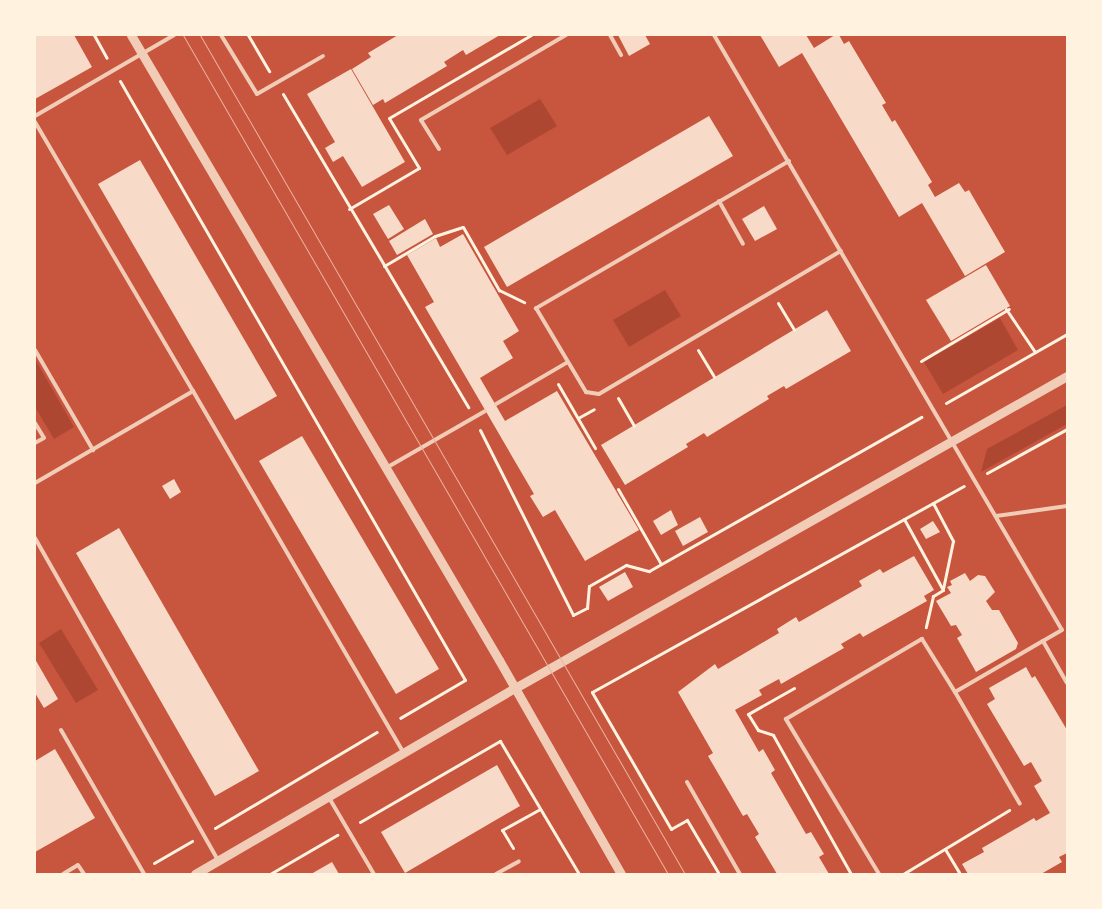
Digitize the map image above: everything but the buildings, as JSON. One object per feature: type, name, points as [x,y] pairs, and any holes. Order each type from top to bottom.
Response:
[{"type":"street","points":[[131,35],[515,688],[622,874]]},
{"type":"street","points":[[195,874],[515,688],[1067,376]]},
{"type":"lane","points":[[35,116],[174,35]]},
{"type":"lane","points":[[221,35],[257,94],[323,56]]},
{"type":"lane","points":[[439,149],[422,120],[566,35]]},
{"type":"lane","points":[[610,35],[621,54]]},
{"type":"lane","points":[[714,35],[1062,630],[955,692]]},
{"type":"lane","points":[[35,122],[404,753]]},
{"type":"lane","points":[[789,161],[536,308],[586,392],[598,394],[841,251]]},
{"type":"lane","points":[[719,201],[743,244]]},
{"type":"lane","points":[[35,350],[92,450]]},
{"type":"lane","points":[[496,404],[568,362]]},
{"type":"lane","points":[[35,483],[192,391]]},
{"type":"lane","points":[[386,468],[485,411]]},
{"type":"lane","points":[[35,423],[44,438],[35,443]]},
{"type":"lane","points":[[996,516],[1067,506]]},
{"type":"lane","points":[[35,538],[218,860]]},
{"type":"lane","points":[[879,874],[786,719],[922,639],[1020,804]]},
{"type":"lane","points":[[1043,641],[1067,683]]},
{"type":"lane","points":[[60,730],[143,872]]},
{"type":"lane","points":[[687,782],[740,874]]},
{"type":"lane","points":[[328,796],[374,874]]},
{"type":"lane","points":[[496,874],[519,861]]},
{"type":"lane","points":[[63,874],[78,865],[84,874]]},
{"type":"path","points":[[94,35],[464,680],[143,872]]},
{"type":"path","points":[[248,35],[474,418],[573,616],[587,608],[589,586],[626,565],[649,571],[1067,334]]},
{"type":"path","points":[[349,208],[419,168],[389,118],[531,35]]},
{"type":"path","points":[[384,266],[436,236],[463,227],[499,290],[536,308]]},
{"type":"path","points":[[769,306],[784,297]]},
{"type":"path","points":[[777,301],[794,330]]},
{"type":"path","points":[[910,368],[1008,309],[1035,352]]},
{"type":"path","points":[[689,353],[705,343]]},
{"type":"path","points":[[697,348],[714,377]]},
{"type":"path","points":[[551,372],[595,448]]},
{"type":"path","points":[[608,400],[624,391]]},
{"type":"path","points":[[616,395],[634,426]]},
{"type":"path","points":[[578,418],[601,405]]},
{"type":"path","points":[[719,874],[687,820],[671,829],[592,692],[1067,429]]},
{"type":"path","points":[[618,489],[661,564]]},
{"type":"path","points":[[930,634],[925,627],[933,596],[943,590],[953,541],[933,503]]},
{"type":"path","points":[[904,519],[943,590]]},
{"type":"path","points":[[794,688],[748,714],[758,730],[773,735],[851,874]]},
{"type":"path","points":[[270,874],[500,741],[578,874]]},
{"type":"path","points":[[903,874],[1020,804]]},
{"type":"path","points":[[519,861],[502,830],[540,809]]},
{"type":"path","points":[[945,849],[960,874]]},
{"type":"shaded area","points":[[540,99],[557,126],[507,155],[490,128]]},
{"type":"shaded area","points":[[665,290],[681,316],[629,347],[613,320]]},
{"type":"shaded area","points":[[1000,318],[1018,350],[943,394],[924,362]]},
{"type":"shaded area","points":[[35,359],[74,427],[54,439],[35,407]]},
{"type":"shaded area","points":[[1067,405],[1067,424],[981,472],[987,449]]},
{"type":"shaded area","points":[[61,629],[98,690],[76,703],[39,643]]},
{"type":"tram line","points":[[183,35],[668,874]]},
{"type":"tram line","points":[[200,35],[685,874]]}]
